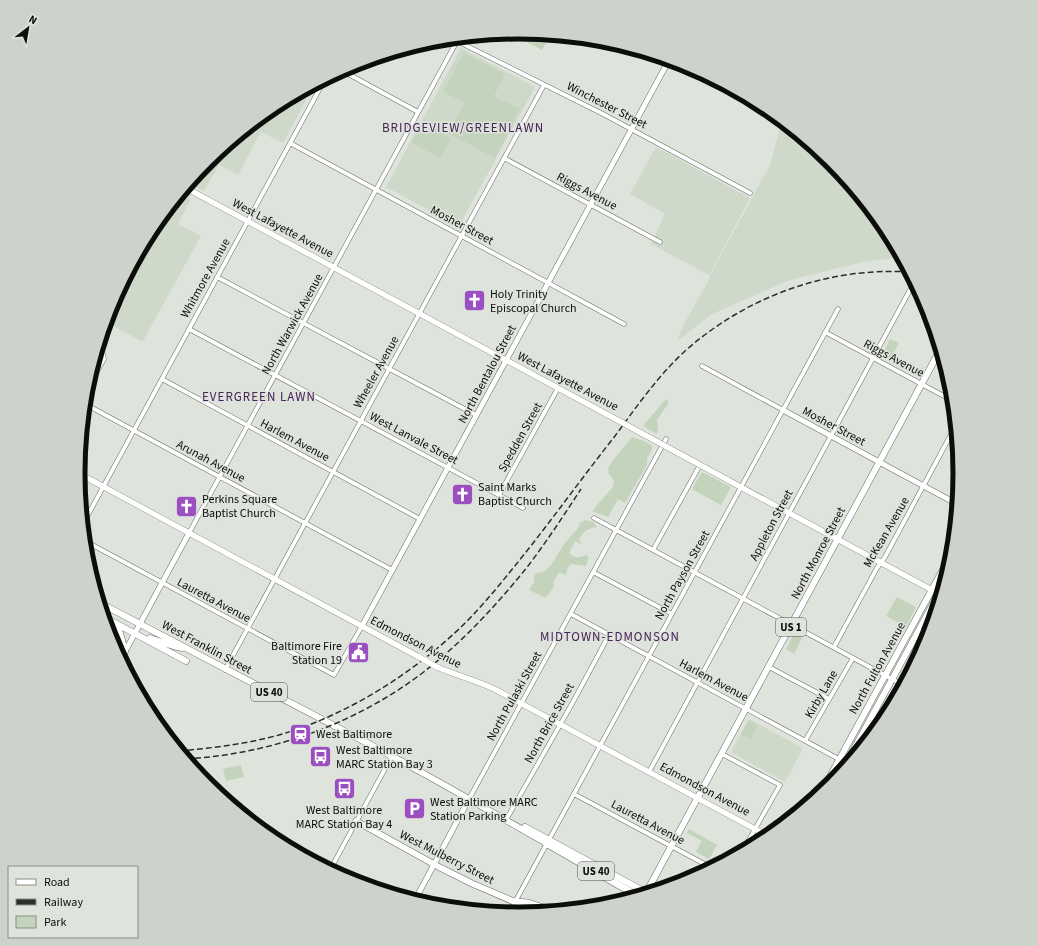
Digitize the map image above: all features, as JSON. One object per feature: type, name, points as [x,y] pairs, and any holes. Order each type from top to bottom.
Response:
[{"type":"highway","name":"US 40","points":[[547,841],[631,892]]},
{"type":"highway","points":[[547,841],[553,850],[626,893]]},
{"type":"highway","points":[[515,902],[528,903],[538,906]]},
{"type":"main road","name":"West Lafayette Avenue","points":[[190,190],[936,592]]},
{"type":"main road","name":"North Monroe Street","points":[[649,887],[923,385],[937,357]]},
{"type":"main road","name":"Edmondson Avenue","points":[[85,477],[437,667],[455,675],[488,686],[522,703],[762,833]]},
{"type":"main road","name":"North Fulton Avenue","points":[[832,773],[941,573]]},
{"type":"main road","name":"West Franklin Street","points":[[106,606],[225,670],[392,756],[514,825],[639,890]]},
{"type":"main road","name":"North Fulton Avenue","points":[[858,743],[892,679],[930,612]]},
{"type":"main road","name":"West Franklin Street","points":[[111,621],[186,661]]},
{"type":"main road","points":[[115,623],[120,633],[125,651]]},
{"type":"main road","points":[[134,633],[141,634],[173,646],[185,648]]},
{"type":"main road","name":"West Mulberry Street","points":[[356,822],[434,865],[515,902],[518,907]]},
{"type":"street","name":"Winchester Street","points":[[461,43],[631,129],[750,194]]},
{"type":"street","name":"North Warwick Avenue","points":[[125,651],[334,268],[453,44]]},
{"type":"street","name":"North Bentalou Street","points":[[334,676],[666,65]]},
{"type":"street","points":[[348,74],[418,112]]},
{"type":"street","name":"Wheeler Avenue","points":[[225,670],[544,85]]},
{"type":"street","name":"Whitmore Avenue","points":[[88,516],[320,87]]},
{"type":"street","name":"Mosher Street","points":[[290,143],[624,324]]},
{"type":"street","name":"Riggs Avenue","points":[[504,158],[660,242]]},
{"type":"street","points":[[217,277],[476,415]]},
{"type":"street","name":"Appleton Street","points":[[649,772],[911,288]]},
{"type":"street","name":"North Payson Street","points":[[512,907],[838,310]]},
{"type":"street","name":"West Lanvale Street","points":[[189,329],[523,508]]},
{"type":"street","name":"Riggs Avenue","points":[[825,332],[946,397]]},
{"type":"street","points":[[97,371],[103,361],[104,356],[102,354]]},
{"type":"street","name":"Mosher Street","points":[[702,366],[952,501]]},
{"type":"street","name":"Harlem Avenue","points":[[162,380],[420,519]]},
{"type":"street","name":"Spedden Street","points":[[499,495],[558,388]]},
{"type":"street","name":"Arunah Avenue","points":[[90,407],[392,570]]},
{"type":"street","name":"McKean Avenue","points":[[834,647],[876,568],[885,557],[951,436]]},
{"type":"street","name":"North Pulaski Street","points":[[418,895],[666,439]]},
{"type":"street","points":[[653,550],[700,465],[662,445]]},
{"type":"street","points":[[594,518],[899,683]]},
{"type":"street","name":"Lauretta Avenue","points":[[91,544],[334,676]]},
{"type":"street","points":[[594,572],[672,614]]},
{"type":"street","name":"Harlem Avenue","points":[[570,614],[843,761]]},
{"type":"street","name":"North Brice Street","points":[[506,820],[609,635]]},
{"type":"street","name":"Kirby Lane","points":[[805,741],[853,658]]},
{"type":"street","points":[[769,667],[829,699]]},
{"type":"street","points":[[722,754],[780,785],[748,842]]},
{"type":"street","points":[[333,865],[392,756]]},
{"type":"street","name":"Lauretta Avenue","points":[[574,794],[706,864]]},
{"type":"shaded area","points":[[461,48],[535,87],[459,226],[386,187]]},
{"type":"shaded area","points":[[310,93],[283,143],[261,132],[238,175],[219,165],[204,191],[194,186],[212,166],[255,129],[278,112]]},
{"type":"shaded area","points":[[779,126],[826,166],[863,209],[880,232],[896,258],[863,262],[790,280],[712,314],[677,341],[684,324],[770,165]]},
{"type":"shaded area","points":[[656,147],[750,198],[709,275],[651,244],[665,214],[630,194]]},
{"type":"shaded area","points":[[186,196],[191,199],[178,224],[201,236],[143,341],[111,325],[130,281],[143,256],[158,232]]},
{"type":"shaded area","points":[[749,719],[803,748],[785,782],[731,752]]},
{"type":"green space","points":[[521,39],[547,40],[542,50]]},
{"type":"green space","points":[[464,53],[505,74],[494,96],[520,109],[495,158],[448,133],[464,103],[443,91]]},
{"type":"green space","points":[[422,123],[451,138],[440,158],[411,142]]},
{"type":"green space","points":[[890,339],[899,343],[890,359],[882,355]]},
{"type":"green space","points":[[666,399],[669,402],[657,420],[657,434],[643,426]]},
{"type":"green space","points":[[632,437],[644,441],[652,446],[652,450],[647,458],[647,464],[643,472],[625,503],[618,499],[608,517],[592,511],[613,487],[614,480],[609,474],[609,466]]},
{"type":"green space","points":[[702,472],[731,487],[721,505],[692,489]]},
{"type":"green space","points":[[586,520],[593,522],[597,527],[588,529],[584,532],[579,540],[582,543],[581,544],[575,541],[569,553],[577,557],[585,555],[589,557],[586,566],[571,564],[568,567],[566,575],[559,572],[553,583],[554,586],[546,598],[529,590],[534,582],[534,576],[536,573],[543,572],[550,567],[564,544],[579,527],[580,523]]},
{"type":"green space","points":[[897,597],[916,607],[906,627],[886,616]]},
{"type":"green space","points":[[794,634],[802,638],[794,654],[786,649]]},
{"type":"green space","points":[[749,720],[758,725],[751,739],[741,734]]},
{"type":"green space","points":[[241,765],[244,777],[226,781],[223,769]]},
{"type":"green space","points":[[689,829],[717,845],[709,859],[696,852],[702,841],[687,833]]},
{"type":"railway","points":[[186,750],[254,741],[304,727],[352,706],[419,663],[459,629],[494,591],[540,534],[657,381],[675,361],[709,332],[734,315],[789,289],[818,281],[848,275],[878,272],[903,272]]},
{"type":"railway","points":[[192,758],[248,751],[278,744],[308,734],[364,710],[417,677],[462,639],[503,596],[535,557],[581,489]]},
{"type":"place","name":"Holy Trinity Episcopal Church","points":[[474,301]]},
{"type":"place","name":"Saint Marks Baptist Church","points":[[463,494]]},
{"type":"place","name":"Perkins Square Baptist Church","points":[[187,506]]},
{"type":"place","name":"Baltimore Fire Station 19","points":[[358,653]]},
{"type":"place","name":"West Baltimore","points":[[300,734]]},
{"type":"place","name":"West Baltimore MARC Station Bay 3","points":[[321,757]]},
{"type":"place","name":"West Baltimore MARC Station Bay 4","points":[[344,789]]},
{"type":"place","name":"West Baltimore MARC Station Parking","points":[[414,809]]},
{"type":"district","name":"BRIDGEVIEW/GREENLAWN","points":[[463,127]]},
{"type":"district","name":"EVERGREEN LAWN","points":[[259,396]]},
{"type":"district","name":"MIDTOWN-EDMONSON","points":[[610,636]]}]
